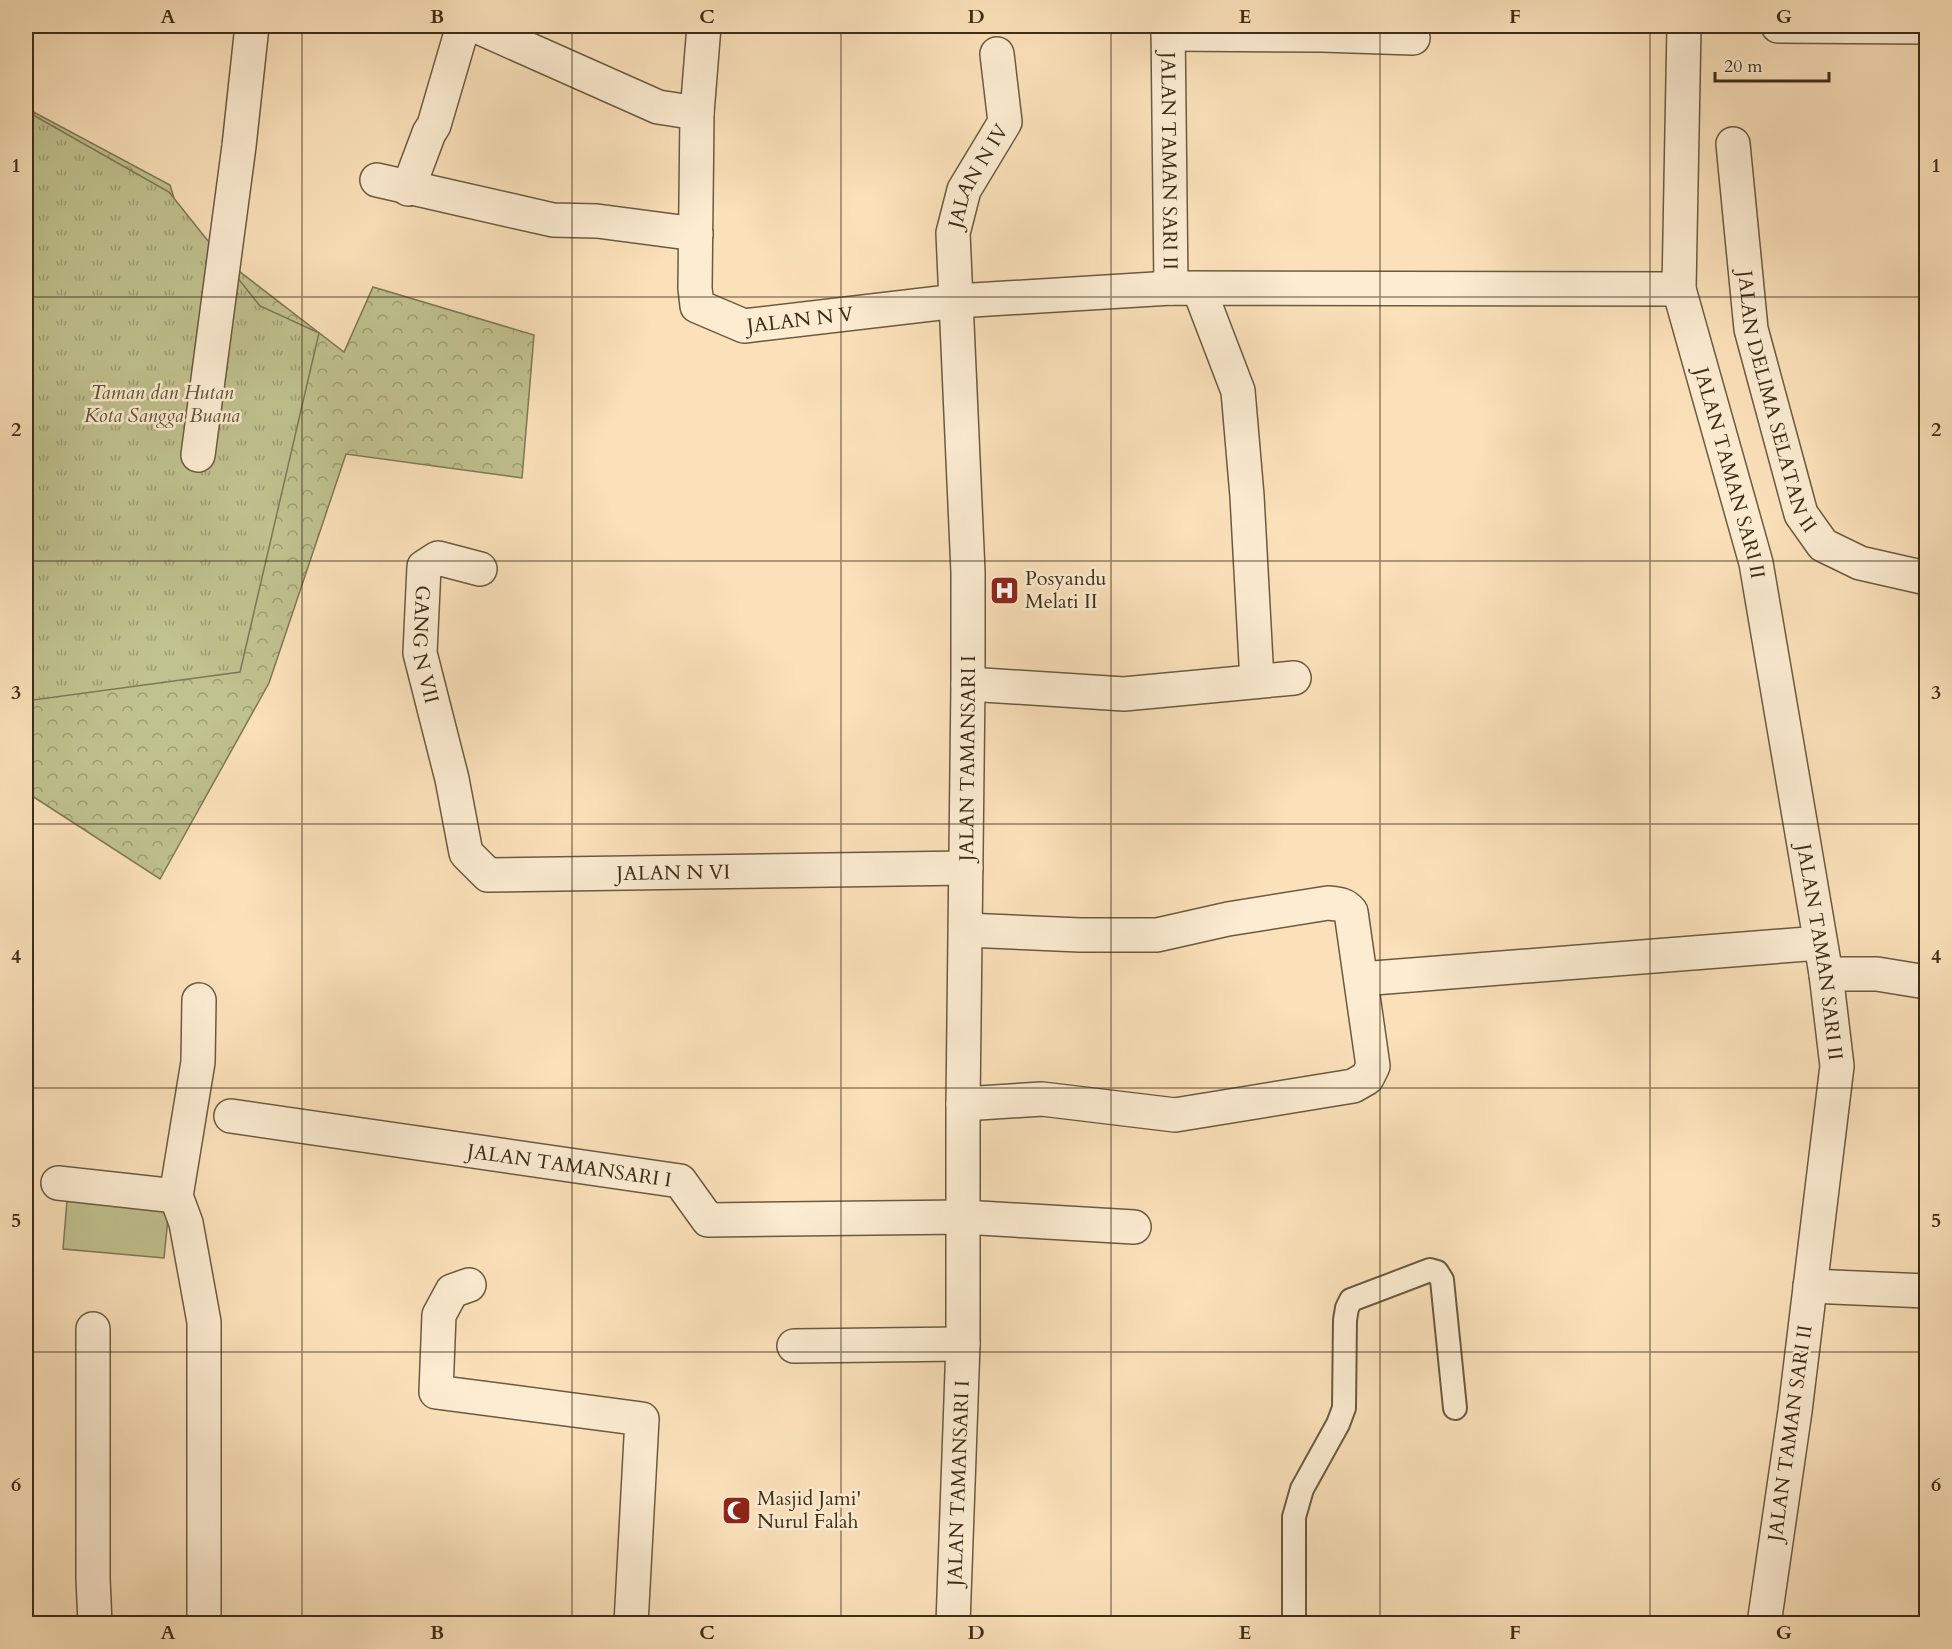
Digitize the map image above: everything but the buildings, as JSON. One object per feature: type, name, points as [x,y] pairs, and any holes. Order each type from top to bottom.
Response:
[{"type":"street","points":[[198,455],[239,146],[252,26]]},
{"type":"street","points":[[463,26],[435,125],[393,184],[553,220],[597,221],[696,234]]},
{"type":"street","points":[[476,26],[658,107],[697,113]]},
{"type":"street","name":"JALAN N V","points":[[704,26],[697,113],[697,306],[744,326],[957,301]]},
{"type":"street","name":"JALAN TAMAN SARI II","points":[[1684,26],[1679,289],[1755,563],[1826,974],[1837,1066],[1795,1412],[1764,1623]]},
{"type":"street","points":[[1778,26],[1926,27]]},
{"type":"street","name":"JALAN TAMAN SARI II","points":[[1185,289],[1168,30],[1322,30],[1413,38]]},
{"type":"street","name":"JALAN N IV","points":[[957,301],[953,233],[964,190],[1005,122],[997,54]]},
{"type":"street","name":"JALAN DELIMA SELATAN II","points":[[1733,144],[1751,329],[1800,514],[1823,545],[1860,563],[1926,578]]},
{"type":"street","points":[[1185,289],[1238,391],[1247,496],[1257,681]]},
{"type":"street","name":"JALAN TAMAN SARI II","points":[[957,301],[1185,289],[1679,289]]},
{"type":"street","name":"JALAN TAMANSARI I","points":[[953,1623],[963,1344],[963,1104],[968,684],[968,572],[957,301]]},
{"type":"street","name":"GANG N VII","points":[[452,779],[420,653],[424,567],[438,558],[480,569]]},
{"type":"street","points":[[968,684],[1124,694],[1294,678]]},
{"type":"street","name":"JALAN N VI","points":[[452,779],[466,853],[488,875],[966,868]]},
{"type":"street","points":[[963,1104],[1042,1099],[1175,1115],[1353,1086],[1367,1078],[1373,1066],[1351,912],[1340,904],[1328,903],[1239,918],[1157,935],[1080,935],[966,930]]},
{"type":"street","points":[[1361,978],[1820,943]]},
{"type":"street","points":[[1826,974],[1877,974],[1926,982]]},
{"type":"street","points":[[199,1000],[198,1062],[176,1196],[186,1223],[204,1322],[204,1623]]},
{"type":"street","name":"JALAN TAMANSARI I","points":[[231,1116],[680,1181],[708,1220],[963,1217],[1134,1227]]},
{"type":"street","points":[[58,1184],[176,1196]]},
{"type":"street","points":[[469,1285],[452,1291],[438,1315],[436,1392],[642,1419],[631,1623]]},
{"type":"street","points":[[1810,1286],[1926,1291]]},
{"type":"street","points":[[93,1329],[95,1623]]},
{"type":"street","points":[[794,1346],[963,1344]]},
{"type":"lane","points":[[1294,1623],[1294,1517],[1302,1490],[1338,1424],[1344,1408],[1345,1320],[1351,1300],[1359,1295],[1430,1270],[1437,1272],[1442,1280],[1455,1408]]},
{"type":"green space","name":"Taman dan Hutan Kota Sangga Buana","points":[[26,108],[170,185],[183,228],[344,352],[373,287],[534,335],[522,478],[346,454],[269,683],[160,879],[26,792]]},
{"type":"green space","name":"Taman dan Hutan Kota Sangga Buana","points":[[26,111],[169,192],[260,306],[319,333],[240,672],[26,701]]},
{"type":"green space","points":[[68,1188],[170,1198],[164,1258],[63,1249]]},
{"type":"place","name":"Posyandu Melati II","points":[[1004,590]]},
{"type":"place","name":"Masjid Jami' Nurul Falah","points":[[736,1510]]}]
